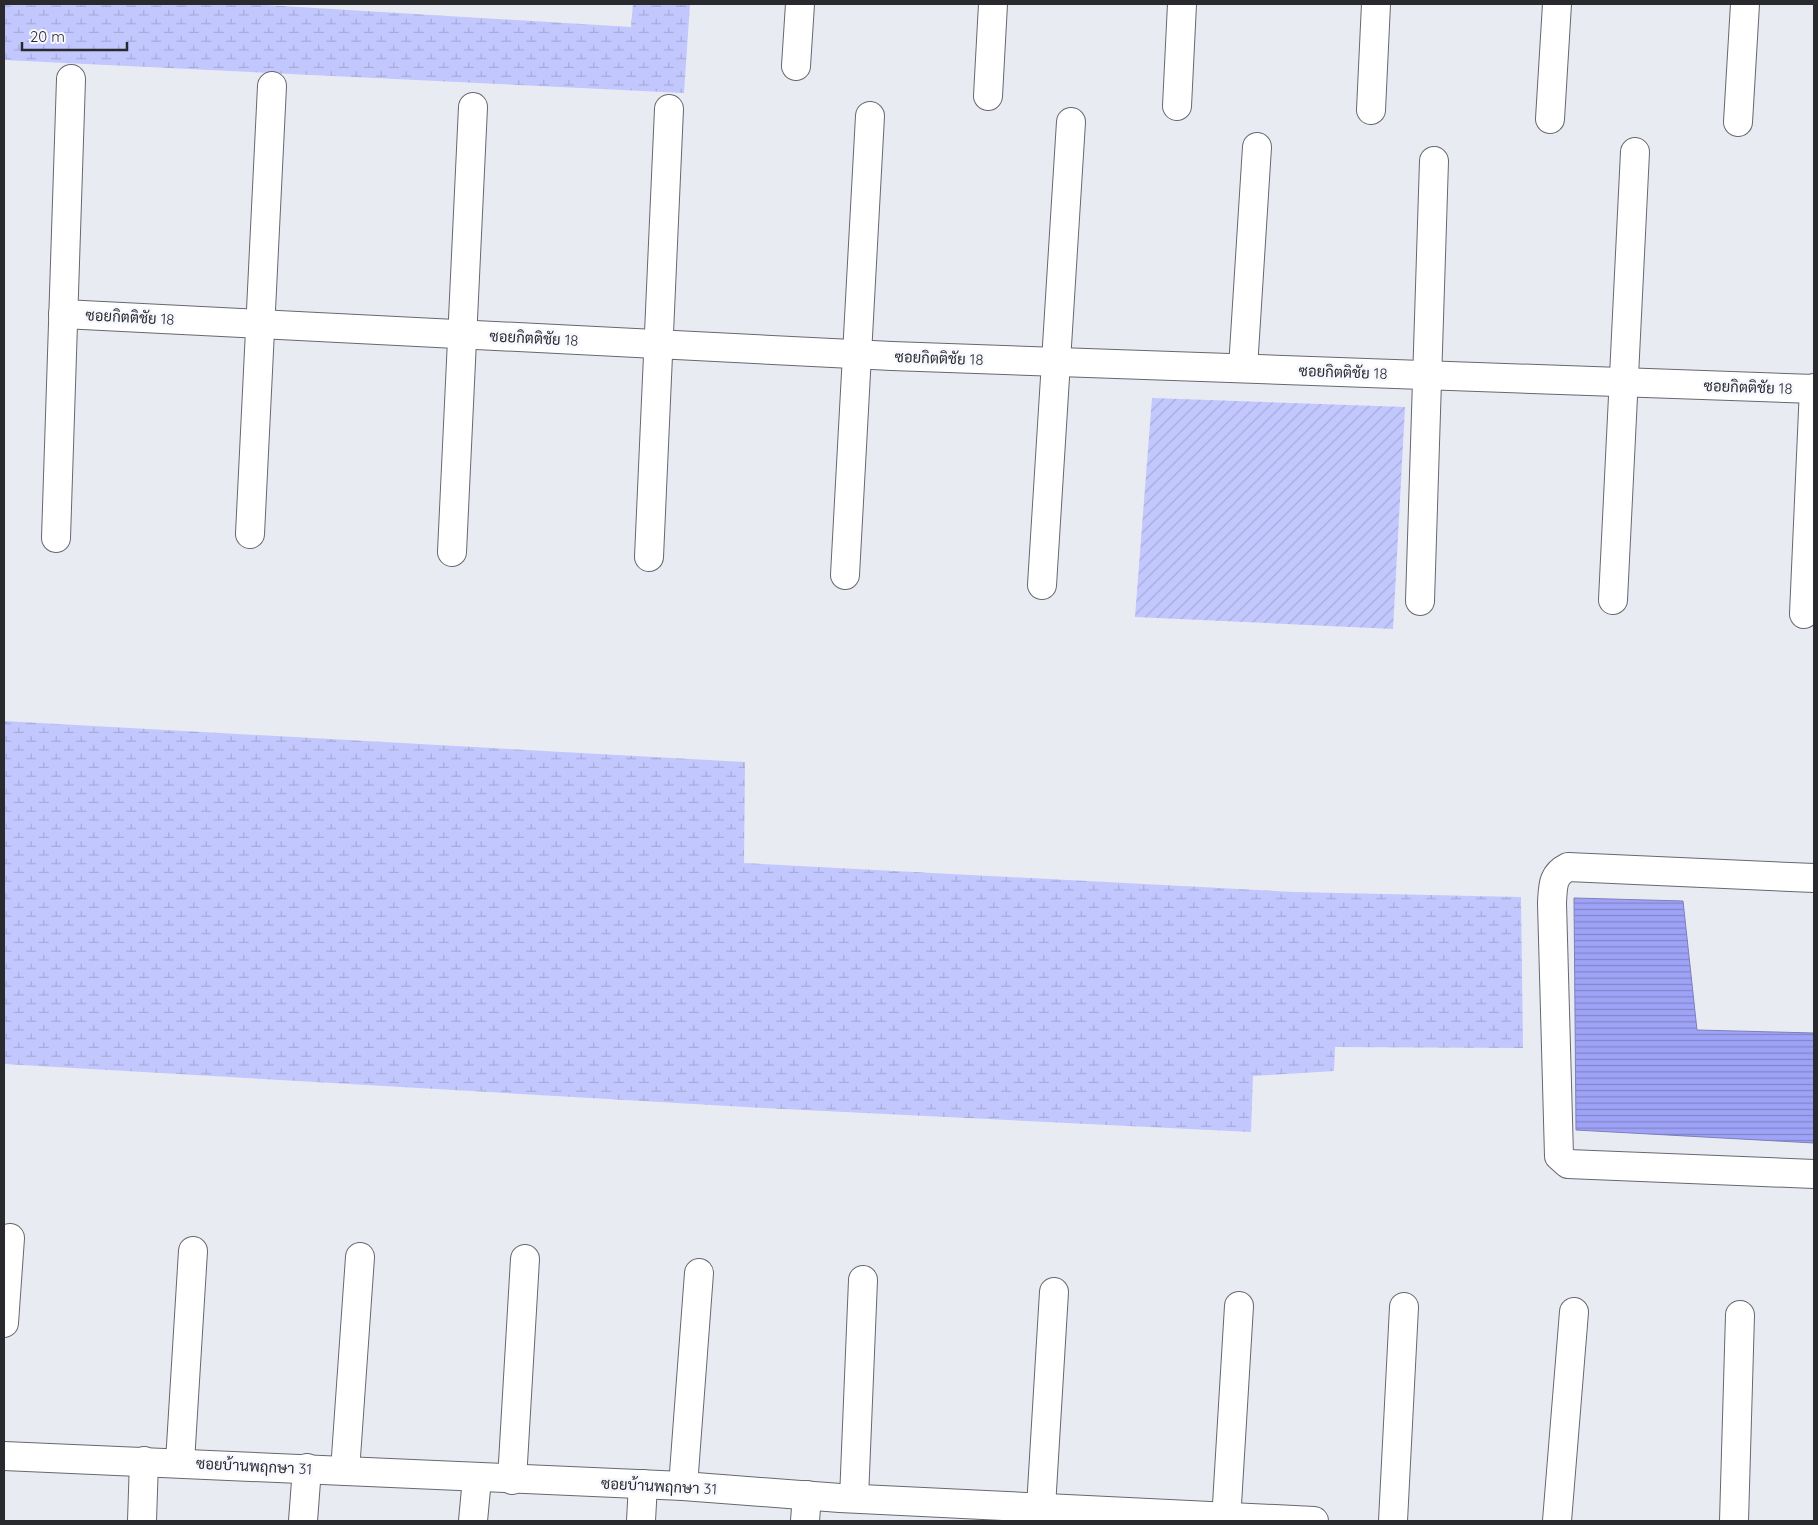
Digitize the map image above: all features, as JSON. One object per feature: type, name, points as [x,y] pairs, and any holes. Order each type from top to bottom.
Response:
[{"type":"street","points":[[796,66],[800,4]]},
{"type":"street","points":[[988,96],[993,4]]},
{"type":"street","points":[[1177,106],[1182,4]]},
{"type":"street","points":[[1371,110],[1376,4]]},
{"type":"street","points":[[1550,119],[1556,4]]},
{"type":"street","points":[[1738,122],[1745,4]]},
{"type":"street","points":[[56,538],[71,79]]},
{"type":"street","points":[[250,534],[272,86]]},
{"type":"street","points":[[452,552],[473,107]]},
{"type":"street","points":[[649,557],[669,109]]},
{"type":"street","points":[[845,575],[870,116]]},
{"type":"street","points":[[1042,585],[1071,122]]},
{"type":"street","points":[[1242,368],[1257,147]]},
{"type":"street","points":[[1613,600],[1635,152]]},
{"type":"street","points":[[1420,601],[1434,161]]},
{"type":"street","name":"ซอยกิตติชัย 18","points":[[63,314],[857,354],[1814,389]]},
{"type":"street","points":[[1804,614],[1814,389]]},
{"type":"street","points":[[1814,878],[1568,867],[1558,872],[1553,881],[1552,903],[1558,1156],[1568,1164],[1814,1174]]},
{"type":"street","points":[[4,1324],[10,1238]]},
{"type":"street","points":[[180,1462],[193,1251]]},
{"type":"street","points":[[345,1471],[360,1257]]},
{"type":"street","points":[[512,1480],[525,1259]]},
{"type":"street","points":[[683,1486],[699,1273]]},
{"type":"street","points":[[854,1498],[863,1280]]},
{"type":"street","points":[[1041,1507],[1054,1292]]},
{"type":"street","points":[[1226,1520],[1240,1306]]},
{"type":"street","points":[[1394,1521],[1404,1307]]},
{"type":"street","points":[[1557,1521],[1574,1312]]},
{"type":"street","points":[[1734,1521],[1740,1315]]},
{"type":"street","name":"ซอยบ้านพฤกษา 31","points":[[4,1456],[180,1462],[512,1480],[683,1486],[806,1508],[854,1498],[1041,1507],[1226,1520],[1314,1521]]},
{"type":"street","points":[[142,1521],[144,1461]]},
{"type":"street","points":[[303,1521],[307,1468]]},
{"type":"street","points":[[473,1521],[477,1478]]},
{"type":"street","points":[[641,1521],[643,1484]]},
{"type":"green space","points":[[4,4],[251,4],[631,27],[633,4],[690,4],[684,93],[4,60]]},
{"type":"green space","points":[[1152,398],[1405,407],[1393,629],[1135,617]]},
{"type":"green space","points":[[4,721],[745,762],[744,863],[1294,892],[1521,897],[1523,1048],[1335,1047],[1334,1071],[1253,1076],[1251,1132],[763,1108],[4,1064]]},
{"type":"shaded area","points":[[1574,898],[1683,901],[1697,1030],[1814,1033],[1814,1143],[1576,1130]]}]
